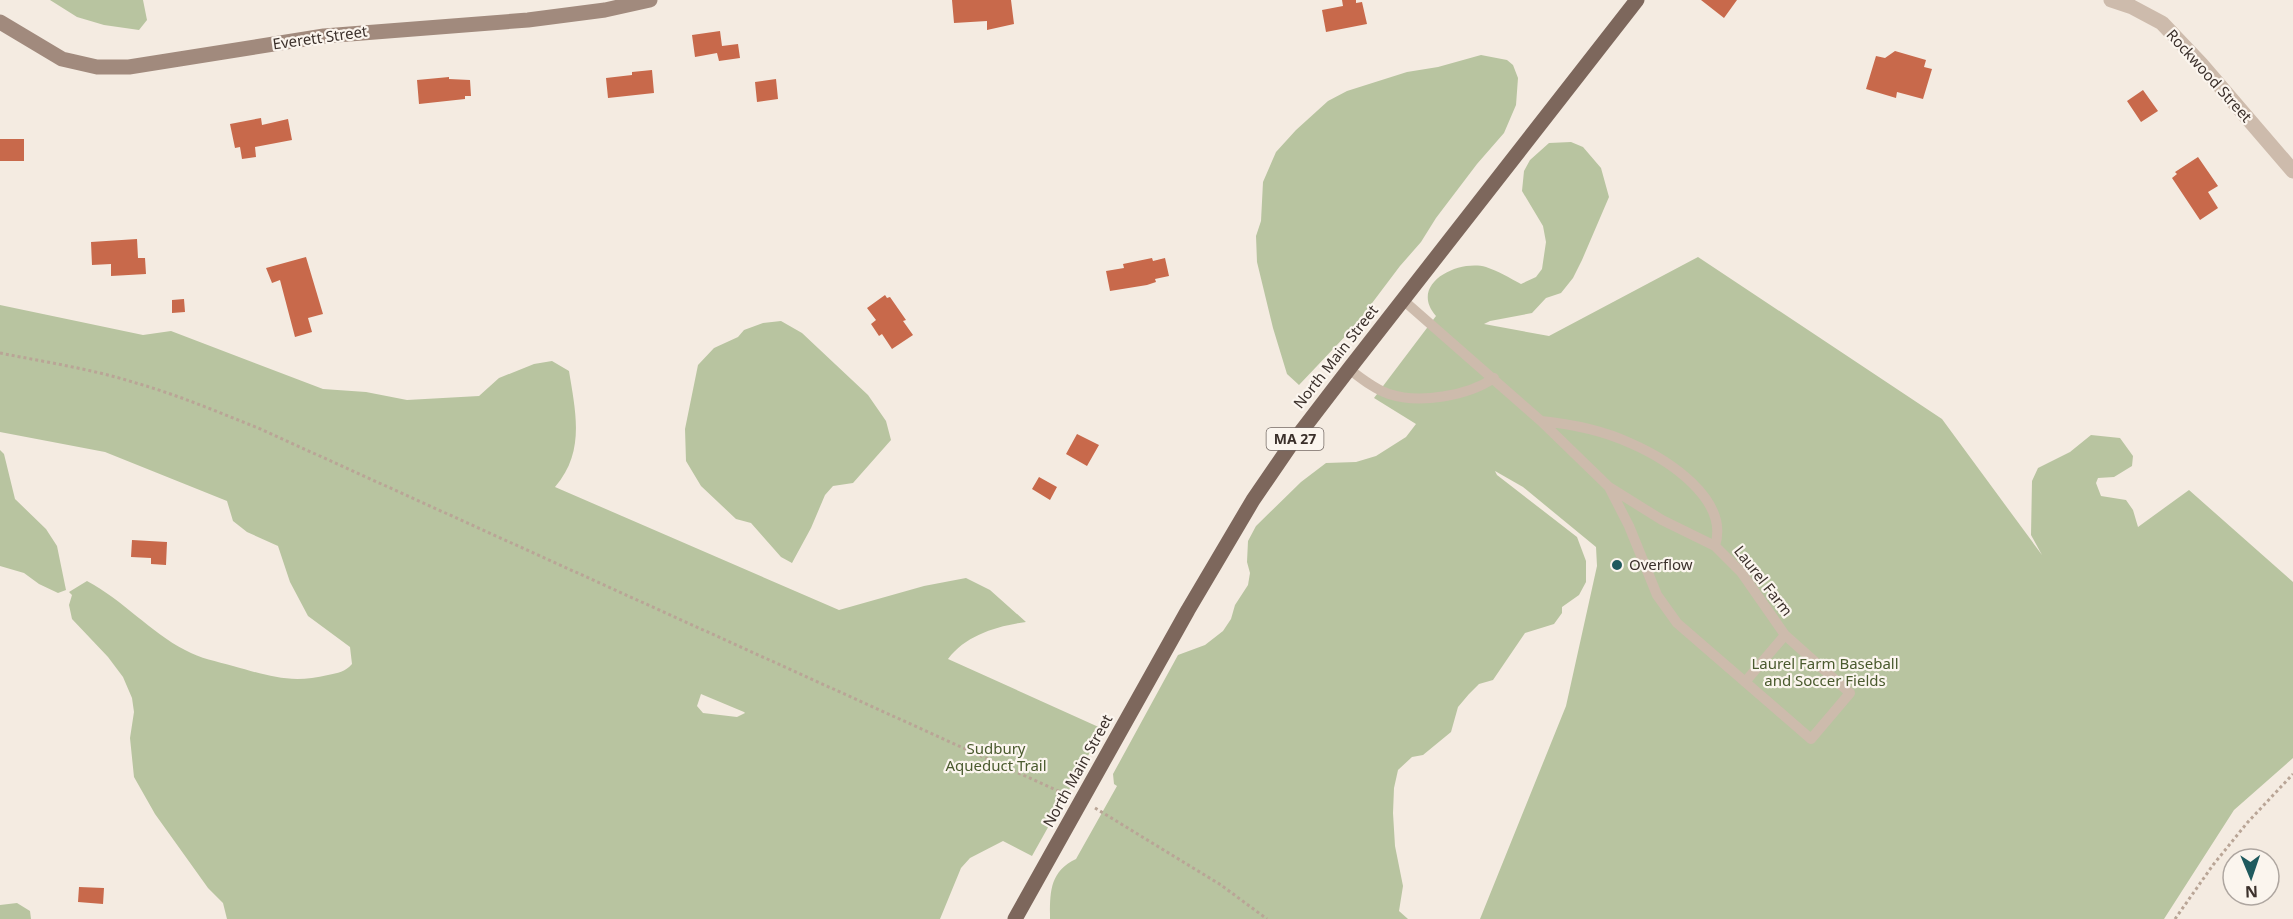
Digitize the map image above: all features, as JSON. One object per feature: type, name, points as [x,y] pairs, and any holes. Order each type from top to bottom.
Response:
[{"type":"main road","name":"North Main Street","points":[[1015,919],[1188,610],[1253,500],[1290,446],[1349,369],[1637,0]]},
{"type":"street","name":"Everett Street","points":[[0,22],[63,59],[97,67],[129,67],[324,36],[528,20],[605,10],[650,0]]},
{"type":"street","name":"Rockwood Street","points":[[2111,0],[2132,7],[2162,23],[2201,64],[2293,171]]},
{"type":"lane","name":"Laurel Farm","points":[[1403,300],[1494,378],[1609,487],[1662,520],[1715,546],[1741,572],[1785,635],[1850,693],[1811,739],[1695,639],[1667,610],[1609,487]]},
{"type":"lane","points":[[1349,369],[1378,390],[1412,398],[1464,392],[1479,388],[1494,378]]},
{"type":"lane","points":[[1541,421],[1580,427],[1630,442],[1675,470],[1706,497],[1714,511],[1718,523],[1715,546]]},
{"type":"lane","points":[[1745,682],[1785,635]]},
{"type":"path","points":[[0,353],[135,382],[258,428],[1082,802],[1162,847],[1268,919]]},
{"type":"path","points":[[2175,919],[2233,840],[2293,774]]},
{"type":"green space","points":[[50,0],[143,0],[147,20],[139,30],[104,25],[77,17]]},
{"type":"green space","points":[[1481,55],[1507,60],[1513,65],[1518,78],[1516,105],[1504,133],[1477,164],[1436,218],[1421,242],[1354,327],[1299,385],[1287,374],[1257,262],[1256,236],[1261,221],[1263,182],[1276,152],[1328,101],[1347,91],[1407,72],[1438,67]]},
{"type":"green space","name":"Laurel Farm Baseball and Soccer Fields","points":[[1571,142],[1583,147],[1601,168],[1609,197],[1582,260],[1573,278],[1561,293],[1546,298],[1532,313],[1484,324],[1549,336],[1698,257],[1942,419],[2042,555],[2031,535],[2032,481],[2038,468],[2070,452],[2091,435],[2120,438],[2133,456],[2132,466],[2114,477],[2098,478],[2096,483],[2101,496],[2126,500],[2133,510],[2138,527],[2189,490],[2293,582],[2293,758],[2234,810],[2164,919],[1480,919],[1566,706],[1597,566],[1596,547],[1523,487],[1495,471],[1497,475],[1577,537],[1586,561],[1586,582],[1579,595],[1562,607],[1562,613],[1554,624],[1525,633],[1493,680],[1479,684],[1469,694],[1458,707],[1451,732],[1423,755],[1412,757],[1398,770],[1394,788],[1393,813],[1395,846],[1403,886],[1399,911],[1408,919],[1050,919],[1051,892],[1056,877],[1067,864],[1076,859],[1117,786],[1114,784],[1113,774],[1178,655],[1205,645],[1223,631],[1231,619],[1235,605],[1248,585],[1250,573],[1247,562],[1248,541],[1256,526],[1301,482],[1326,463],[1356,462],[1376,456],[1406,437],[1416,424],[1374,398],[1436,316],[1429,304],[1428,294],[1432,284],[1440,276],[1450,271],[1475,265],[1486,267],[1521,284],[1536,277],[1542,269],[1546,242],[1543,226],[1522,191],[1524,171],[1530,160],[1549,143]]},
{"type":"green space","name":"Sudbury Aqueduct Trail","points":[[0,305],[143,335],[171,331],[323,389],[366,392],[407,400],[479,396],[499,378],[534,364],[552,361],[569,371],[576,417],[571,460],[565,474],[555,487],[839,610],[924,586],[966,578],[990,590],[1026,622],[983,633],[964,644],[948,659],[1103,729],[1032,856],[1003,841],[970,858],[961,868],[940,919],[227,919],[223,903],[208,888],[155,814],[134,777],[130,738],[134,712],[132,698],[123,677],[108,657],[72,619],[69,605],[72,595],[69,592],[87,581],[113,597],[172,643],[185,650],[209,660],[269,676],[303,679],[341,672],[352,664],[350,647],[308,616],[290,582],[278,546],[247,532],[233,521],[227,501],[105,452],[0,432]],"holes":[[[701,694],[744,712],[737,717],[703,713],[697,706]]]},
{"type":"green space","points":[[781,321],[802,333],[868,395],[886,421],[891,440],[853,483],[833,486],[825,495],[811,528],[792,563],[781,557],[751,523],[736,519],[701,486],[686,461],[685,429],[698,365],[714,348],[738,337],[744,330],[763,323]]},
{"type":"green space","points":[[0,450],[4,454],[15,499],[46,529],[57,546],[66,590],[58,593],[39,584],[24,573],[0,566]]},
{"type":"green space","points":[[17,903],[30,911],[31,919],[0,919],[0,905]]},
{"type":"building","points":[[952,0],[1011,0],[1014,24],[987,30],[987,21],[954,23]]},
{"type":"building","points":[[1342,0],[1362,2],[1367,24],[1326,32],[1322,10],[1343,6]]},
{"type":"building","points":[[1701,0],[1737,0],[1724,18]]},
{"type":"building","points":[[720,31],[722,46],[738,44],[740,58],[719,61],[717,53],[695,57],[692,35]]},
{"type":"building","points":[[1895,51],[1926,60],[1924,67],[1932,69],[1923,99],[1897,92],[1896,98],[1866,89],[1876,56],[1885,58]]},
{"type":"building","points":[[652,70],[654,93],[608,98],[606,78]]},
{"type":"building","points":[[449,77],[449,79],[470,80],[471,96],[465,96],[465,99],[419,104],[417,80]]},
{"type":"building","points":[[776,79],[778,99],[757,102],[755,82]]},
{"type":"building","points":[[2143,90],[2158,111],[2141,122],[2127,101]]},
{"type":"building","points":[[261,118],[262,125],[288,119],[292,140],[255,147],[256,157],[242,159],[240,147],[235,148],[230,124]]},
{"type":"building","points":[[0,139],[24,139],[24,161],[0,161]]},
{"type":"building","points":[[2198,157],[2218,186],[2208,192],[2218,208],[2200,220],[2172,178],[2177,174],[2175,172]]},
{"type":"building","points":[[137,239],[138,258],[145,258],[146,274],[111,276],[111,264],[92,265],[91,242]]},
{"type":"building","points":[[306,257],[323,314],[308,318],[312,332],[295,337],[280,280],[272,283],[266,268]]},
{"type":"building","points":[[1152,258],[1153,261],[1165,258],[1169,276],[1155,279],[1156,282],[1147,285],[1110,291],[1106,271],[1124,268],[1123,264]]},
{"type":"building","points":[[885,295],[887,298],[890,297],[913,335],[892,349],[882,334],[879,336],[871,324],[876,320],[867,308]]},
{"type":"building","points":[[184,299],[185,312],[172,313],[172,300]]},
{"type":"building","points":[[1077,434],[1099,445],[1087,466],[1066,454]]},
{"type":"building","points":[[1039,477],[1057,487],[1050,500],[1032,489]]},
{"type":"building","points":[[132,540],[167,542],[166,565],[151,564],[151,558],[131,557]]},
{"type":"building","points":[[79,887],[104,888],[103,904],[78,902]]},
{"type":"place","name":"Overflow","points":[[1617,565]]}]
